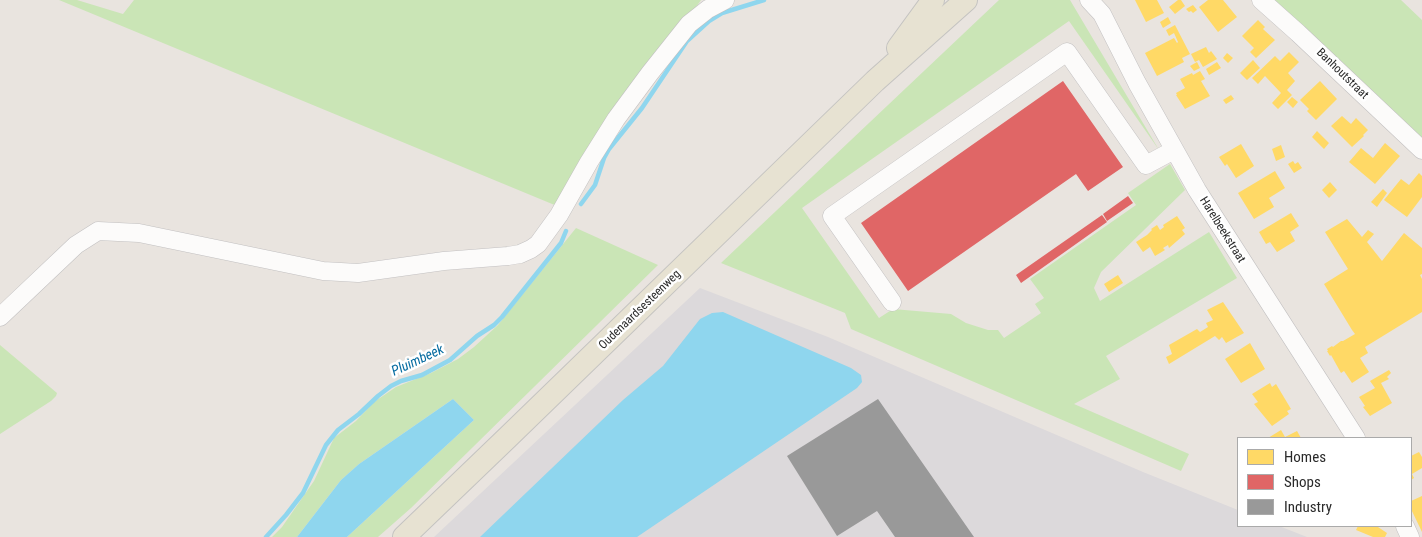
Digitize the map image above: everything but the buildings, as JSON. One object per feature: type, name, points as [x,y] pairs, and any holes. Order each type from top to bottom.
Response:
[{"type":"main road","name":"Oudenaardsesteenweg","points":[[875,81],[932,0]]},
{"type":"main road","name":"Oudenaardsesteenweg","points":[[404,537],[875,81],[966,0]]},
{"type":"street","points":[[0,317],[76,245],[98,231],[139,233],[323,271],[358,273],[444,261],[520,254],[538,244],[563,208],[616,119],[689,24],[708,9],[725,0]]},
{"type":"street","name":"Harelbeekstraat","points":[[1089,0],[1101,7],[1174,150],[1274,313],[1355,437]]},
{"type":"street","name":"Banhoutstraat","points":[[1261,0],[1298,32],[1422,150]]},
{"type":"street","points":[[892,302],[832,216],[1067,52],[1146,165],[1174,150]]},
{"type":"shaded area","points":[[700,288],[828,337],[1143,472],[1237,510],[1237,527],[1282,527],[1307,537],[434,537]]},
{"type":"green space","points":[[59,0],[77,0],[123,14],[134,0],[701,0],[557,206]]},
{"type":"green space","points":[[999,0],[1070,0],[1159,150],[1069,21],[802,208],[879,318],[893,309],[951,314],[966,323],[988,330],[998,330],[1004,338],[1041,313],[1035,304],[1044,298],[1030,279],[1136,205],[1128,193],[1170,164],[1185,190],[1101,272],[1094,288],[1100,301],[1209,232],[1237,278],[1106,356],[1120,379],[1074,404],[1189,454],[1181,471],[851,329],[845,313],[721,263]]},
{"type":"green space","points":[[1269,0],[1401,0],[1422,20],[1422,142]]},
{"type":"green space","points":[[576,228],[658,265],[411,508],[378,537],[347,537],[474,420],[453,399],[359,464],[341,480],[297,537],[272,537],[282,527],[314,481],[334,438],[356,421],[374,402],[396,387],[431,373],[458,359],[474,347],[498,325]]},
{"type":"green space","points":[[0,345],[57,393],[51,401],[0,434]]},
{"type":"water","points":[[723,312],[851,368],[861,375],[862,382],[857,388],[637,537],[480,537],[623,400],[663,366],[700,319],[712,313]]},
{"type":"water","points":[[453,399],[474,420],[347,537],[297,537],[341,480],[359,464]]},
{"type":"waterway","name":"Pluimbeek","points":[[581,204],[595,185],[609,149],[642,108],[687,41],[709,21],[722,13],[764,0]]},
{"type":"waterway","name":"Pluimbeek","points":[[266,537],[303,493],[326,445],[338,430],[391,386],[422,375],[450,360],[477,336],[494,325],[561,243],[566,231]]}]
